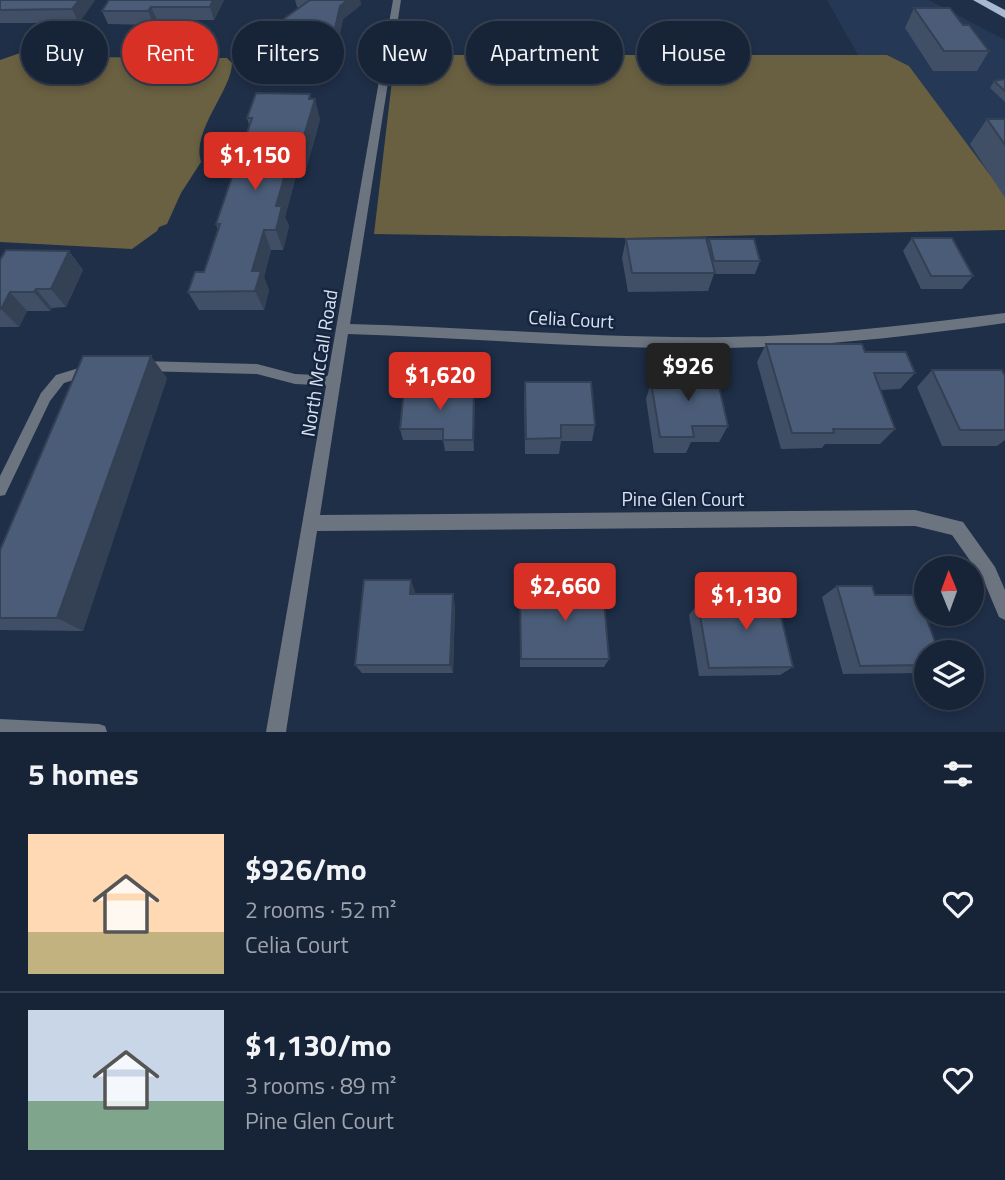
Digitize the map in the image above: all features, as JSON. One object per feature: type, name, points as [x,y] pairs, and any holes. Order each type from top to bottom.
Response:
[{"type":"main road","points":[[978,0],[1005,15]]},
{"type":"street","name":"North McCall Road","points":[[276,732],[397,0]]},
{"type":"street","name":"Celia Court","points":[[344,329],[426,330],[593,341],[798,341],[889,335],[1005,318]]},
{"type":"street","name":"Pine Glen Court","points":[[312,523],[915,518],[957,528],[989,573],[1005,611]]},
{"type":"lane","points":[[0,490],[45,397],[60,379],[88,369],[257,369],[295,379],[335,381]]},
{"type":"lane","points":[[0,727],[99,732]]},
{"type":"shaded area","points":[[827,0],[929,0],[1005,40],[1005,195],[909,66],[887,55],[858,55]]},
{"type":"shaded area","points":[[21,53],[21,84],[108,84],[108,57],[122,57],[122,84],[218,84],[218,58],[227,58],[232,63],[230,74],[206,124],[199,150],[201,162],[181,193],[167,224],[159,227],[132,249],[0,242],[0,60]]},
{"type":"shaded area","points":[[452,55],[466,55],[466,84],[623,84],[623,55],[637,55],[637,84],[750,84],[750,55],[887,55],[909,66],[1005,195],[1005,230],[628,238],[374,234],[392,84],[452,84]]},
{"type":"building","points":[[0,0],[79,0],[72,9],[0,10]]},
{"type":"building","points":[[109,0],[213,0],[210,7],[151,7],[148,11],[102,11]]},
{"type":"building","points":[[310,0],[348,0],[340,6],[337,21],[284,21]]},
{"type":"building","points":[[914,8],[950,8],[963,25],[969,25],[989,51],[944,51]]},
{"type":"building","points":[[1005,79],[1005,91],[994,81]]},
{"type":"building","points":[[256,93],[310,94],[309,99],[315,99],[300,149],[292,150],[276,206],[282,206],[276,230],[264,230],[252,271],[261,271],[255,291],[188,292],[195,272],[204,272],[220,224],[216,224],[252,118],[247,118]]},
{"type":"building","points":[[987,119],[1005,119],[1005,145]]},
{"type":"building","points":[[706,238],[715,273],[632,273],[626,239]]},
{"type":"building","points":[[912,238],[952,238],[973,276],[931,276]]},
{"type":"building","points":[[709,239],[754,239],[760,261],[714,261]]},
{"type":"building","points":[[6,250],[69,251],[51,289],[10,292],[0,309],[0,260]]},
{"type":"building","points":[[766,344],[862,344],[865,352],[906,352],[915,373],[874,373],[895,429],[833,429],[834,433],[792,433]]},
{"type":"building","points":[[83,356],[151,356],[57,618],[0,618],[0,550]]},
{"type":"building","points":[[715,369],[728,426],[692,426],[694,437],[660,437],[651,382],[672,381],[670,370]]},
{"type":"building","points":[[932,370],[1002,370],[1005,376],[1005,430],[960,430]]},
{"type":"building","points":[[525,382],[591,382],[595,425],[561,425],[561,438],[526,439]]},
{"type":"building","points":[[404,389],[474,389],[473,440],[443,440],[443,429],[400,429]]},
{"type":"building","points":[[560,578],[602,578],[609,659],[521,659],[520,595],[561,595]]},
{"type":"building","points":[[364,580],[411,580],[410,594],[453,594],[450,665],[355,665]]},
{"type":"building","points":[[837,586],[872,586],[875,595],[914,595],[914,626],[929,626],[934,640],[914,640],[914,665],[860,666]]},
{"type":"building","points":[[736,587],[774,587],[793,667],[709,668],[698,604],[740,604]]}]
